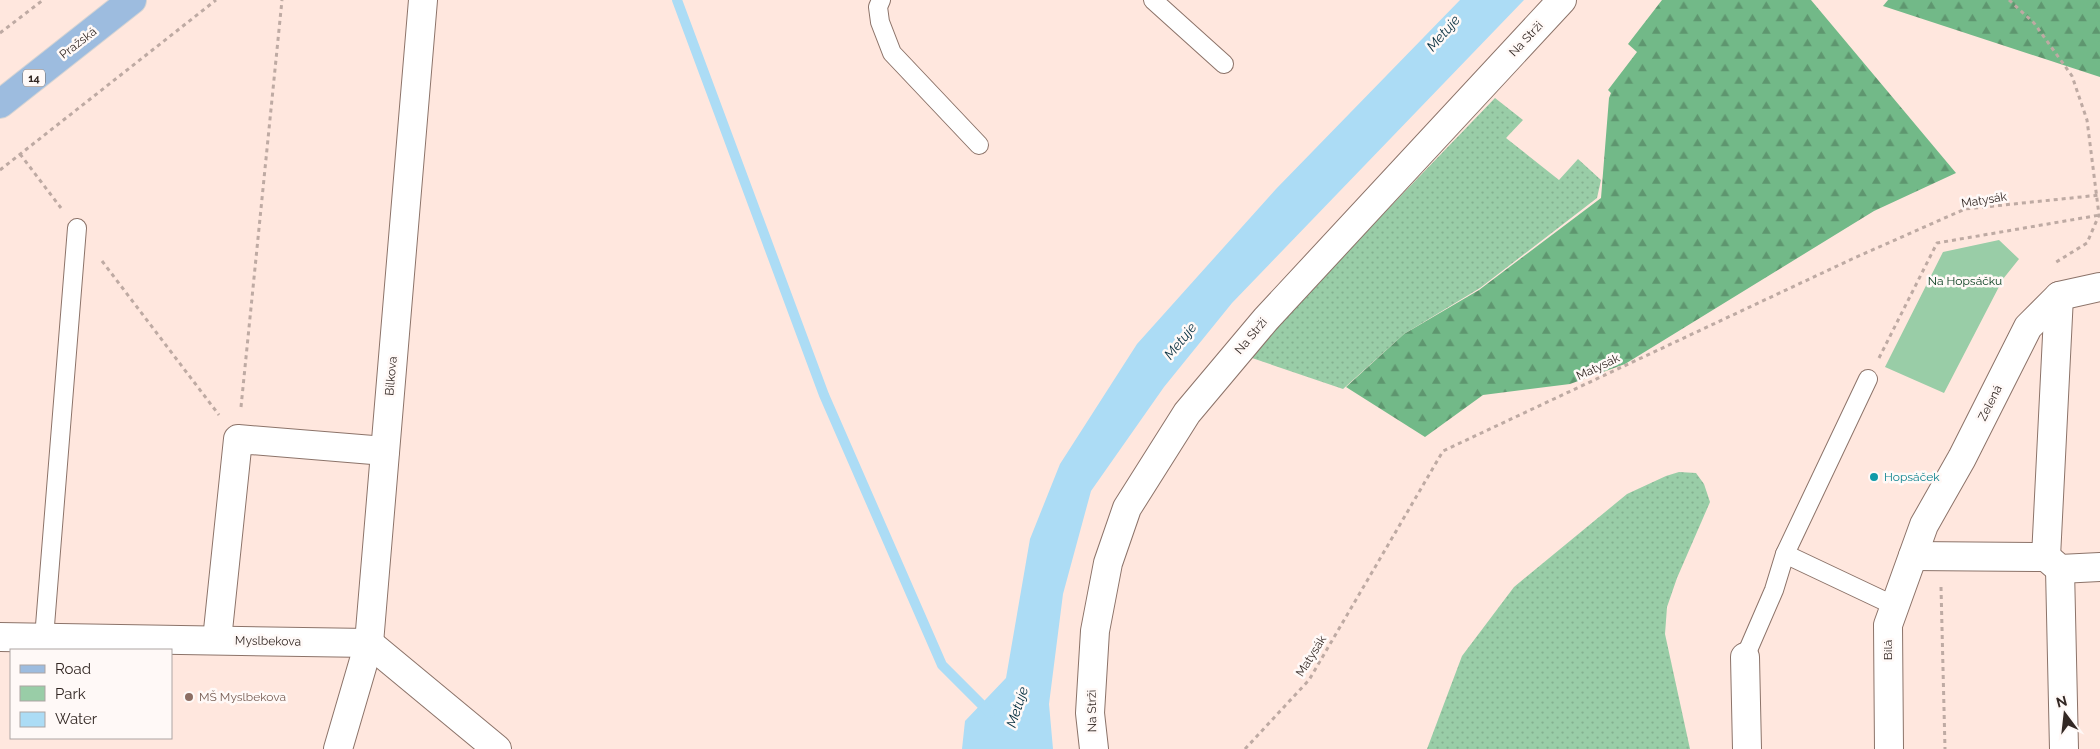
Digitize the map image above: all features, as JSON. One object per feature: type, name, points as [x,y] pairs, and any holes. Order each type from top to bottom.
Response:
[{"type":"main road","name":"Pražská","points":[[0,104],[132,0]]},
{"type":"street","name":"Bílkova","points":[[338,749],[368,643],[423,0]]},
{"type":"street","name":"Na Strži","points":[[1094,749],[1090,713],[1095,631],[1108,563],[1127,508],[1187,412],[1266,319],[1562,0]]},
{"type":"street","points":[[2064,749],[2053,563],[2059,296],[2100,287]]},
{"type":"street","name":"Zelená","points":[[1912,556],[1924,525],[1962,458],[2028,327],[2059,296]]},
{"type":"street","points":[[217,640],[238,439],[385,451]]},
{"type":"street","points":[[1912,556],[1940,556],[2100,567]]},
{"type":"street","name":"Bílá","points":[[1889,749],[1888,626],[1912,556]]},
{"type":"street","name":"Myslbekova","points":[[0,637],[368,643]]},
{"type":"street","points":[[368,643],[497,749]]},
{"type":"street","points":[[1745,658],[1747,749]]},
{"type":"lane","points":[[881,0],[878,7],[880,22],[892,53],[979,145]]},
{"type":"lane","points":[[1153,0],[1224,64]]},
{"type":"lane","points":[[44,638],[77,228]]},
{"type":"lane","points":[[1745,658],[1774,590],[1785,554],[1868,378]]},
{"type":"lane","points":[[1785,554],[1895,606]]},
{"type":"path","points":[[0,33],[43,0]]},
{"type":"path","points":[[0,170],[216,0]]},
{"type":"path","points":[[238,439],[282,0]]},
{"type":"path","points":[[2009,0],[2034,23],[2072,76],[2087,120],[2098,195],[2099,215],[2088,243],[2048,267],[2059,296]]},
{"type":"path","points":[[20,154],[238,439]]},
{"type":"path","name":"Matysák","points":[[1246,749],[1309,680],[1443,450],[1852,259],[1965,209],[2098,195]]},
{"type":"path","points":[[1868,378],[1937,243],[2099,215]]},
{"type":"path","points":[[1940,556],[1945,749]]},
{"type":"green space","points":[[1662,0],[1811,0],[1956,173],[1874,211],[1625,364],[1570,384],[1483,395],[1425,437],[1346,387],[1404,334],[1479,290],[1601,198],[1609,98],[1611,93],[1608,90],[1637,52],[1628,44]]},
{"type":"green space","points":[[1888,0],[2100,0],[2100,77],[1883,6]]},
{"type":"green space","points":[[1495,98],[1523,120],[1506,138],[1559,180],[1578,159],[1601,180],[1597,198],[1480,288],[1404,334],[1343,389],[1252,358],[1257,345]]},
{"type":"green space","name":"Na Hopsáčku","points":[[1999,240],[2019,259],[2003,279],[1944,393],[1885,367],[1943,252]]},
{"type":"green space","points":[[1679,472],[1696,473],[1704,484],[1710,502],[1677,578],[1667,607],[1665,634],[1690,749],[1427,749],[1462,656],[1514,587],[1627,494]]},
{"type":"water","name":"Metuje","points":[[1460,0],[1524,0],[1232,303],[1164,387],[1091,491],[1063,594],[1049,704],[1053,749],[962,749],[965,721],[1006,678],[1030,539],[1060,464],[1137,344],[1276,189]]},
{"type":"waterway","points":[[677,0],[824,395],[942,665],[990,713]]},
{"type":"place","name":"Hopsáček","points":[[1874,477]]},
{"type":"place","name":"MŠ Myslbekova","points":[[189,697]]}]
